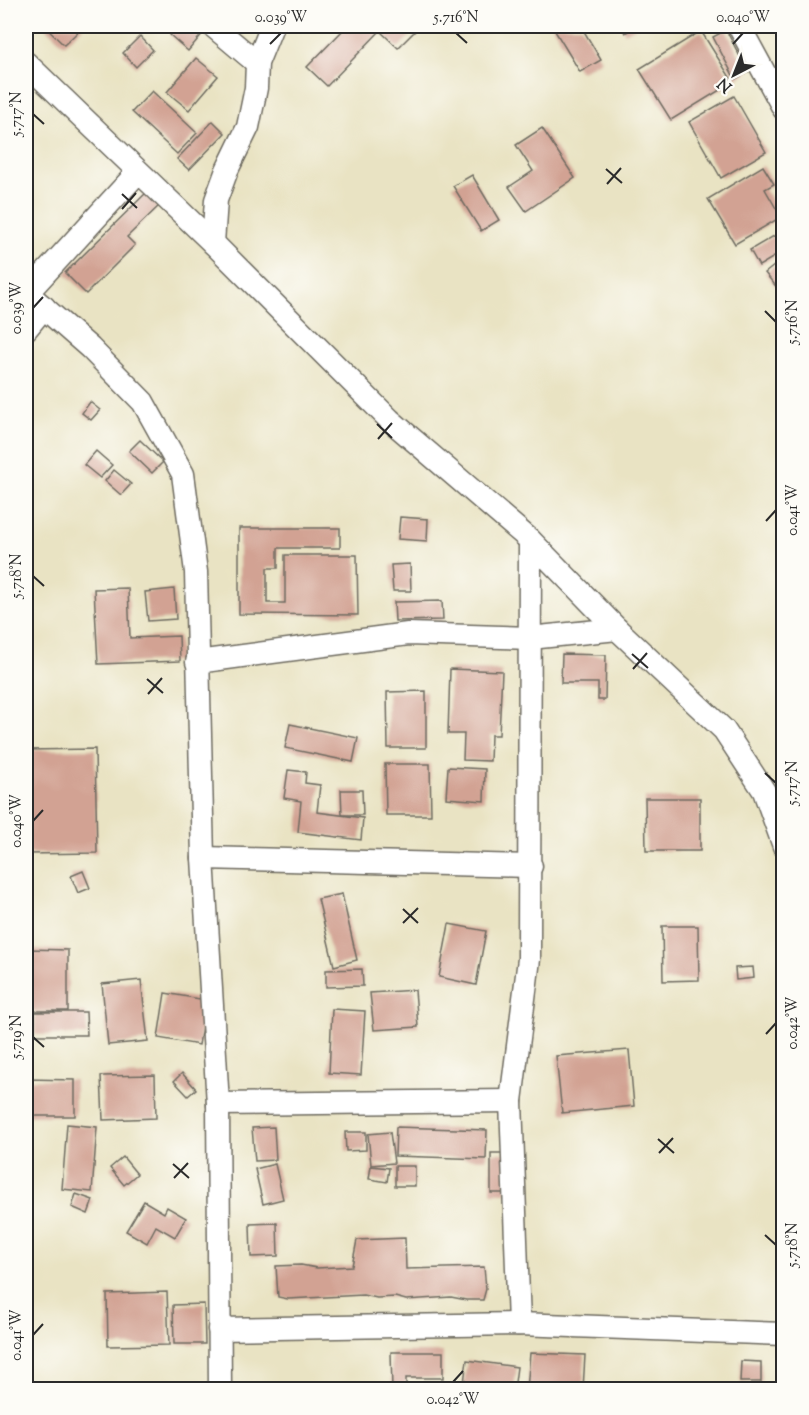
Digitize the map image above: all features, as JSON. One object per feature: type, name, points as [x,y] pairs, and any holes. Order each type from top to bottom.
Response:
[{"type":"street","points":[[213,26],[257,63]]},
{"type":"street","points":[[213,243],[216,200],[227,170],[248,127],[256,88],[257,63],[272,26]]},
{"type":"street","points":[[739,26],[783,109]]},
{"type":"street","points":[[26,63],[213,243],[390,420],[530,540],[617,629],[724,730],[764,791],[783,846]]},
{"type":"street","points":[[26,329],[32,298],[138,172]]},
{"type":"street","points":[[32,298],[90,348],[143,402],[183,474],[196,572],[203,858],[218,1104],[220,1389]]},
{"type":"street","points":[[519,1324],[511,1101],[530,959],[530,540]]},
{"type":"street","points":[[197,662],[408,634],[530,638],[617,629]]},
{"type":"street","points":[[203,858],[531,866]]},
{"type":"street","points":[[218,1104],[511,1101]]},
{"type":"street","points":[[219,1329],[519,1324],[783,1334]]},
{"type":"building","points":[[44,26],[84,26],[64,45]]},
{"type":"building","points":[[178,26],[194,26],[203,33],[188,51],[170,35]]},
{"type":"building","points":[[347,26],[420,26],[398,48],[380,31],[327,86],[307,67]]},
{"type":"building","points":[[552,26],[581,26],[601,60],[580,72]]},
{"type":"building","points":[[621,26],[637,26],[625,33]]},
{"type":"building","points":[[726,30],[748,72],[735,79],[713,37]]},
{"type":"building","points":[[701,31],[733,82],[671,120],[639,69]]},
{"type":"building","points":[[140,36],[153,50],[136,67],[123,53]]},
{"type":"building","points":[[196,58],[218,76],[189,110],[167,92]]},
{"type":"building","points":[[152,91],[197,133],[177,154],[132,112]]},
{"type":"building","points":[[734,96],[766,152],[721,178],[689,122]]},
{"type":"building","points":[[213,121],[225,133],[189,170],[177,159]]},
{"type":"building","points":[[542,128],[575,178],[526,211],[509,187],[533,171],[516,145]]},
{"type":"building","points":[[763,166],[774,184],[765,189],[781,217],[735,244],[708,199]]},
{"type":"building","points":[[472,175],[499,220],[481,231],[453,186]]},
{"type":"building","points":[[151,188],[164,201],[127,237],[135,245],[86,294],[65,273]]},
{"type":"building","points":[[784,230],[784,251],[759,266],[750,250]]},
{"type":"building","points":[[784,258],[784,296],[765,273]]},
{"type":"building","points":[[90,402],[100,410],[91,420],[82,413]]},
{"type":"building","points":[[140,440],[163,462],[152,473],[129,451]]},
{"type":"building","points":[[96,451],[112,465],[100,478],[84,465]]},
{"type":"building","points":[[114,470],[131,484],[121,495],[105,481]]},
{"type":"building","points":[[400,517],[428,519],[427,541],[398,539]]},
{"type":"building","points":[[239,528],[340,528],[340,548],[278,548],[278,568],[267,568],[267,603],[285,603],[285,555],[357,555],[358,615],[239,614]]},
{"type":"building","points":[[410,564],[411,591],[393,591],[391,565]]},
{"type":"building","points":[[128,588],[130,638],[179,636],[180,661],[98,664],[94,589]]},
{"type":"building","points":[[174,589],[176,619],[148,621],[145,592]]},
{"type":"building","points":[[442,601],[443,620],[395,621],[394,602]]},
{"type":"building","points":[[562,654],[606,655],[605,700],[598,700],[598,683],[561,683]]},
{"type":"building","points":[[450,669],[502,671],[499,735],[491,735],[490,761],[463,760],[464,734],[448,734]]},
{"type":"building","points":[[426,691],[426,748],[388,748],[387,692]]},
{"type":"building","points":[[290,724],[358,738],[353,762],[285,748]]},
{"type":"building","points":[[95,749],[97,853],[26,854],[26,750]]},
{"type":"building","points":[[385,764],[430,764],[431,815],[386,815]]},
{"type":"building","points":[[448,767],[485,769],[484,801],[446,798]]},
{"type":"building","points":[[288,770],[306,772],[305,783],[320,785],[317,812],[363,818],[361,840],[298,832],[301,801],[284,798]]},
{"type":"building","points":[[341,790],[362,790],[363,815],[342,815]]},
{"type":"building","points":[[645,798],[700,798],[700,851],[646,851]]},
{"type":"building","points":[[83,871],[90,888],[78,893],[71,876]]},
{"type":"building","points":[[342,894],[357,960],[334,966],[318,899]]},
{"type":"building","points":[[449,924],[486,931],[476,985],[439,977]]},
{"type":"building","points":[[662,926],[698,926],[699,980],[663,981]]},
{"type":"building","points":[[26,949],[68,950],[68,1011],[26,1011]]},
{"type":"building","points":[[753,967],[754,978],[736,980],[735,968]]},
{"type":"building","points":[[362,969],[363,986],[326,987],[326,970]]},
{"type":"building","points":[[141,980],[148,1041],[108,1045],[102,984]]},
{"type":"building","points":[[415,990],[418,1027],[374,1030],[370,993]]},
{"type":"building","points":[[165,993],[206,1000],[199,1045],[158,1038]]},
{"type":"building","points":[[332,1009],[365,1011],[361,1075],[329,1073]]},
{"type":"building","points":[[35,1012],[86,1012],[87,1035],[35,1035]]},
{"type":"building","points":[[629,1050],[634,1106],[562,1113],[556,1056]]},
{"type":"building","points":[[182,1073],[196,1089],[188,1096],[174,1081]]},
{"type":"building","points":[[155,1075],[156,1118],[103,1120],[101,1076]]},
{"type":"building","points":[[26,1079],[75,1080],[75,1116],[26,1116]]},
{"type":"building","points":[[67,1124],[97,1127],[92,1192],[62,1189]]},
{"type":"building","points":[[274,1127],[276,1160],[255,1161],[252,1128]]},
{"type":"building","points":[[396,1127],[487,1130],[486,1159],[395,1156]]},
{"type":"building","points":[[345,1132],[366,1132],[366,1150],[346,1151]]},
{"type":"building","points":[[390,1132],[394,1163],[371,1165],[368,1134]]},
{"type":"building","points":[[491,1153],[506,1153],[507,1193],[491,1193]]},
{"type":"building","points":[[123,1157],[137,1174],[124,1185],[110,1168]]},
{"type":"building","points":[[275,1164],[283,1199],[263,1204],[255,1169]]},
{"type":"building","points":[[371,1166],[389,1168],[387,1182],[369,1179]]},
{"type":"building","points":[[395,1166],[415,1166],[415,1186],[395,1186]]},
{"type":"building","points":[[76,1194],[93,1200],[88,1214],[72,1207]]},
{"type":"building","points":[[144,1201],[164,1213],[167,1207],[186,1218],[175,1237],[156,1226],[147,1243],[126,1231]]},
{"type":"building","points":[[277,1223],[278,1256],[251,1257],[250,1224]]},
{"type":"building","points":[[405,1238],[406,1269],[484,1267],[486,1289],[483,1300],[451,1297],[406,1300],[363,1295],[288,1299],[278,1297],[276,1266],[301,1265],[317,1268],[352,1266],[357,1240]]},
{"type":"building","points":[[167,1292],[169,1345],[108,1346],[107,1294]]},
{"type":"building","points":[[204,1304],[205,1344],[174,1344],[173,1305]]},
{"type":"building","points":[[391,1352],[443,1352],[443,1378],[406,1378],[406,1390],[392,1390]]},
{"type":"building","points":[[530,1353],[585,1355],[583,1390],[527,1390]]},
{"type":"building","points":[[467,1360],[517,1367],[514,1390],[463,1390]]},
{"type":"building","points":[[741,1361],[761,1362],[761,1382],[740,1382]]}]
